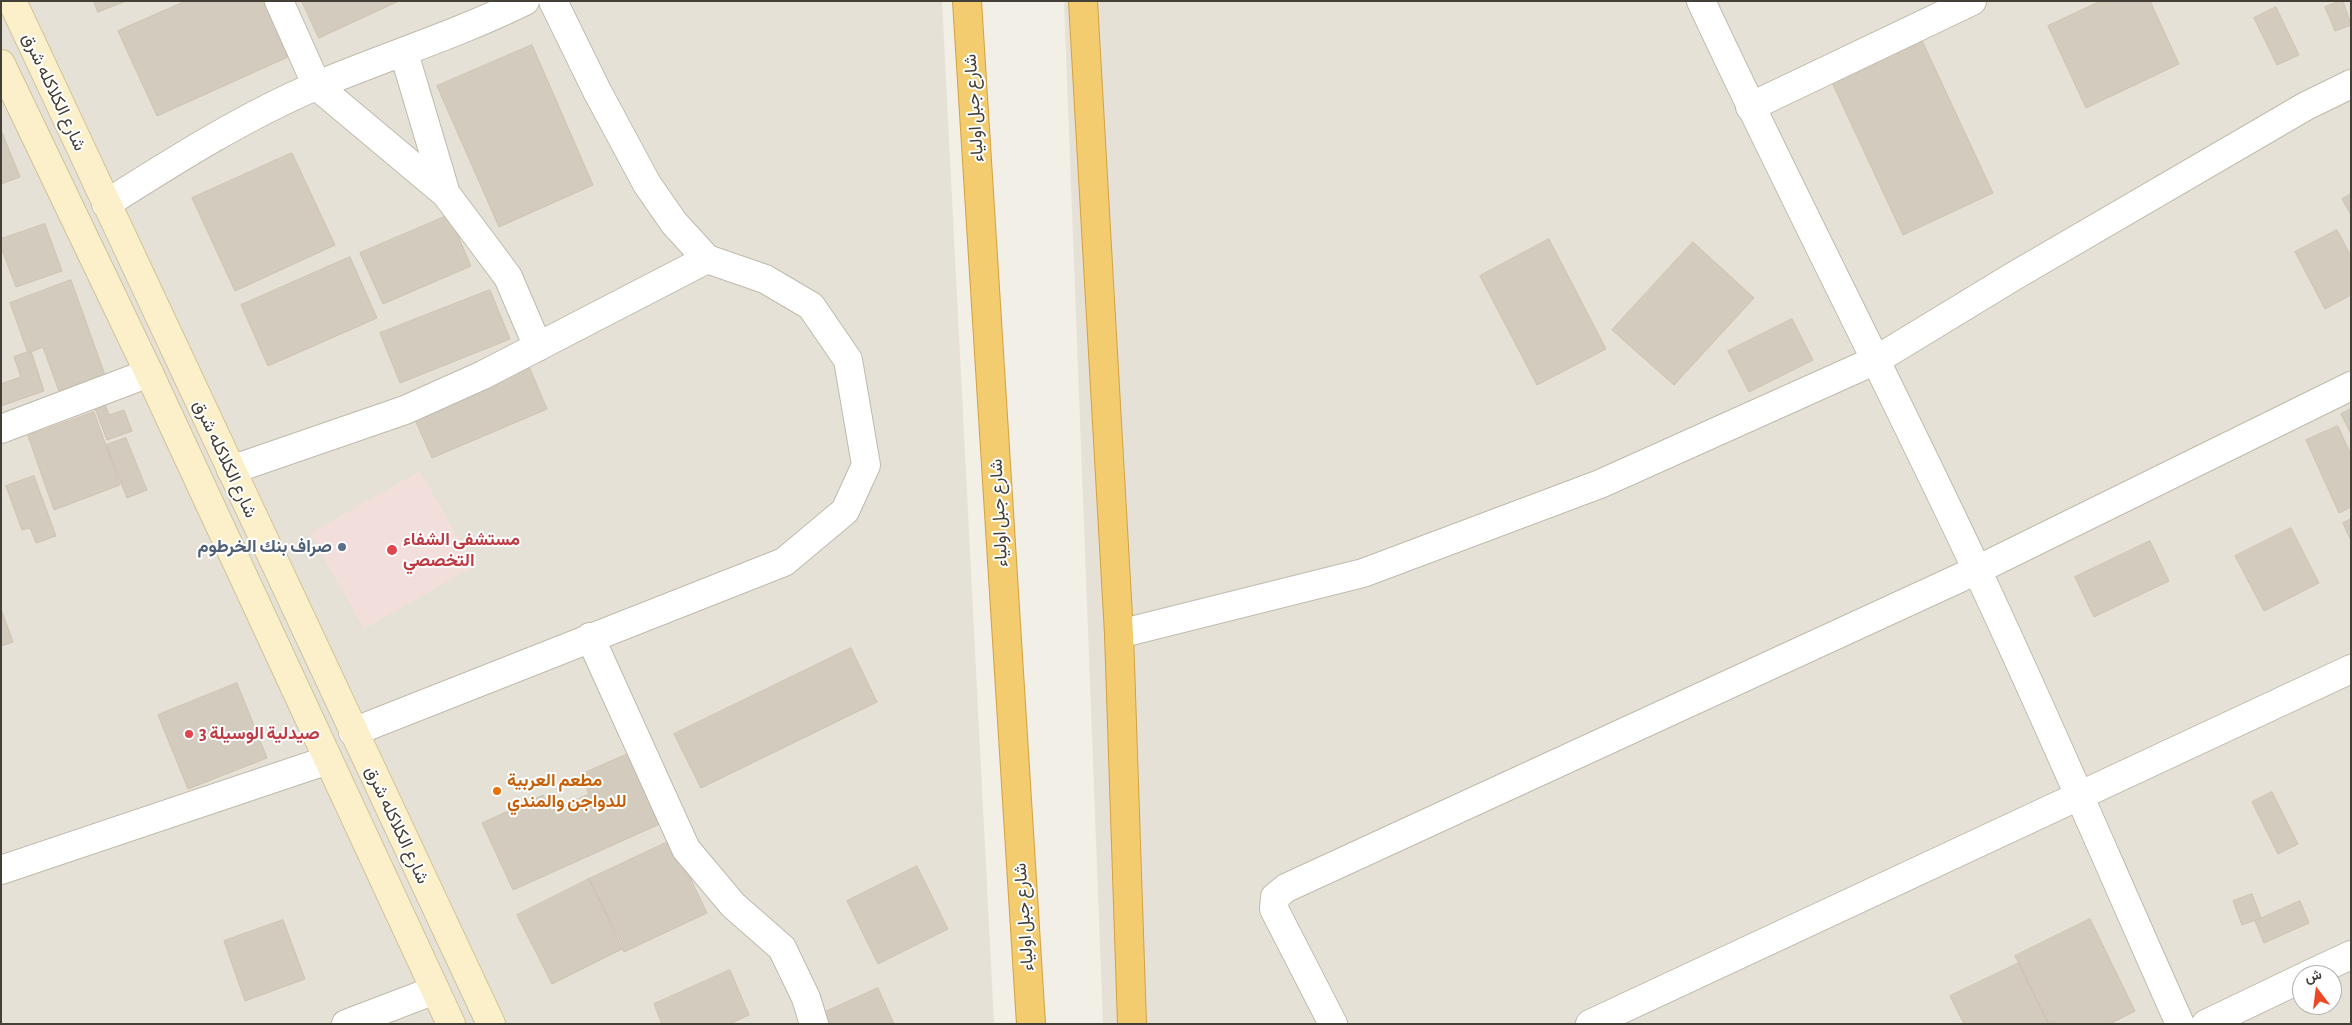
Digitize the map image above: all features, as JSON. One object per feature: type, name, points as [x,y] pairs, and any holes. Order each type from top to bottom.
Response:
[{"type":"highway","name":"شارع جبل اولياء","points":[[967,1],[1031,1024]]},
{"type":"highway","points":[[1083,1],[1119,634],[1132,1024]]},
{"type":"street","name":"شارع الكلاكله شرق","points":[[12,1],[491,1024]]},
{"type":"street","points":[[279,1],[317,86],[446,194],[508,277],[538,347]]},
{"type":"street","points":[[106,204],[196,146],[317,86],[404,53],[525,1]]},
{"type":"street","points":[[353,732],[784,562],[845,511],[866,465],[848,360],[811,306],[765,279],[707,259],[674,223],[648,184],[597,91],[553,1]]},
{"type":"street","points":[[1701,1],[1750,107],[1876,360],[1977,570],[2180,1024]]},
{"type":"street","points":[[1750,107],[1972,1]]},
{"type":"street","points":[[404,53],[446,194]]},
{"type":"street","name":"شارع الكلاكله شرق","points":[[1,64],[10,103],[149,372],[451,1024]]},
{"type":"street","points":[[1119,634],[1363,573],[1600,484],[1876,360],[2014,276],[2289,116],[2351,84]]},
{"type":"street","points":[[231,470],[405,410],[483,375],[707,259]]},
{"type":"street","points":[[1,429],[149,372]]},
{"type":"street","points":[[1333,1024],[1274,909],[1275,896],[1286,888],[1977,570],[2351,386]]},
{"type":"street","points":[[590,638],[686,849],[734,905],[782,948],[806,998],[814,1024]]},
{"type":"street","points":[[1590,1024],[2351,669]]},
{"type":"street","points":[[1,870],[328,760]]},
{"type":"street","points":[[2330,965],[2351,955]]},
{"type":"street","points":[[2206,1024],[2292,983]]},
{"type":"street","points":[[346,1024],[436,990]]},
{"type":"shaded area","points":[[1,1],[942,1],[994,1024],[1,1024]]},
{"type":"shaded area","points":[[1064,1],[2351,1],[2351,1024],[1103,1024]]},
{"type":"shaded area","name":"مستشفى الشفاء التخصصي","points":[[420,471],[474,566],[364,629],[310,533]]},
{"type":"building","points":[[94,1],[126,1],[98,12]]},
{"type":"building","points":[[186,1],[263,1],[288,57],[157,116],[118,31]]},
{"type":"building","points":[[302,1],[399,1],[319,38]]},
{"type":"building","points":[[2101,1],[2150,1],[2179,64],[2086,108],[2048,26]]},
{"type":"building","points":[[2343,1],[2351,25],[2335,31],[2325,7]]},
{"type":"building","points":[[2276,7],[2299,55],[2277,65],[2254,18]]},
{"type":"building","points":[[1918,32],[1993,193],[1903,235],[1828,74]]},
{"type":"building","points":[[532,45],[593,185],[499,227],[437,86]]},
{"type":"building","points":[[1,130],[20,177],[1,184]]},
{"type":"building","points":[[292,153],[335,245],[235,291],[192,198]]},
{"type":"building","points":[[2351,194],[2351,215],[2342,199]]},
{"type":"building","points":[[449,215],[471,266],[383,304],[360,253]]},
{"type":"building","points":[[45,224],[62,271],[16,287],[1,247],[1,239]]},
{"type":"building","points":[[2337,230],[2351,256],[2351,295],[2325,309],[2295,252]]},
{"type":"building","points":[[1549,239],[1606,349],[1537,385],[1480,276]]},
{"type":"building","points":[[1693,242],[1754,298],[1674,385],[1612,330]]},
{"type":"building","points":[[350,257],[377,318],[268,366],[241,305]]},
{"type":"building","points":[[71,280],[106,378],[60,394],[43,347],[28,353],[10,303]]},
{"type":"building","points":[[490,290],[510,339],[400,383],[380,333]]},
{"type":"building","points":[[1792,319],[1813,360],[1749,392],[1728,351]]},
{"type":"building","points":[[31,351],[44,391],[1,406],[1,384],[21,377],[14,357]]},
{"type":"building","points":[[528,364],[547,409],[432,458],[412,413]]},
{"type":"building","points":[[105,404],[109,415],[124,410],[132,431],[107,440],[95,408]]},
{"type":"building","points":[[2351,409],[2351,434],[2341,414]]},
{"type":"building","points":[[94,412],[120,485],[54,510],[28,436]]},
{"type":"building","points":[[2338,426],[2351,455],[2351,507],[2339,513],[2306,440]]},
{"type":"building","points":[[126,438],[147,490],[127,498],[106,445]]},
{"type":"building","points":[[34,476],[56,536],[36,543],[30,528],[22,530],[6,486]]},
{"type":"building","points":[[2351,519],[2351,541],[2343,523]]},
{"type":"building","points":[[2291,528],[2319,583],[2264,611],[2235,556]]},
{"type":"building","points":[[2150,541],[2169,581],[2094,617],[2075,577]]},
{"type":"building","points":[[1,609],[13,642],[1,646]]},
{"type":"building","points":[[851,648],[877,702],[701,788],[674,734]]},
{"type":"building","points":[[237,683],[267,758],[188,789],[158,715]]},
{"type":"building","points":[[630,753],[662,823],[513,890],[482,823],[543,795],[551,811],[589,794],[580,775]]},
{"type":"building","points":[[2272,792],[2298,844],[2278,854],[2252,802]]},
{"type":"building","points":[[672,840],[707,913],[624,952],[589,879]]},
{"type":"building","points":[[917,866],[948,929],[878,964],[847,901]]},
{"type":"building","points":[[589,879],[624,948],[552,984],[517,915]]},
{"type":"building","points":[[2252,894],[2261,918],[2242,925],[2233,901]]},
{"type":"building","points":[[2300,901],[2309,923],[2264,943],[2255,921]]},
{"type":"building","points":[[2090,919],[2135,1011],[2110,1024],[2049,1024],[2015,956]]},
{"type":"building","points":[[283,920],[305,979],[245,1001],[224,941]]},
{"type":"building","points":[[2019,963],[2048,1024],[1964,1024],[1950,996]]},
{"type":"building","points":[[730,970],[749,1015],[730,1024],[662,1024],[654,1004]]},
{"type":"building","points":[[878,988],[894,1024],[798,1024]]},
{"type":"place","name":"صراف بنك الخرطوم","points":[[342,547]]},
{"type":"place","name":"مستشفى الشفاء التخصصي","points":[[392,550]]},
{"type":"place","name":"صيدلية الوسيلة 3","points":[[189,734]]},
{"type":"place","name":"مطعم العربية للدواجن والمندي","points":[[497,791]]}]
